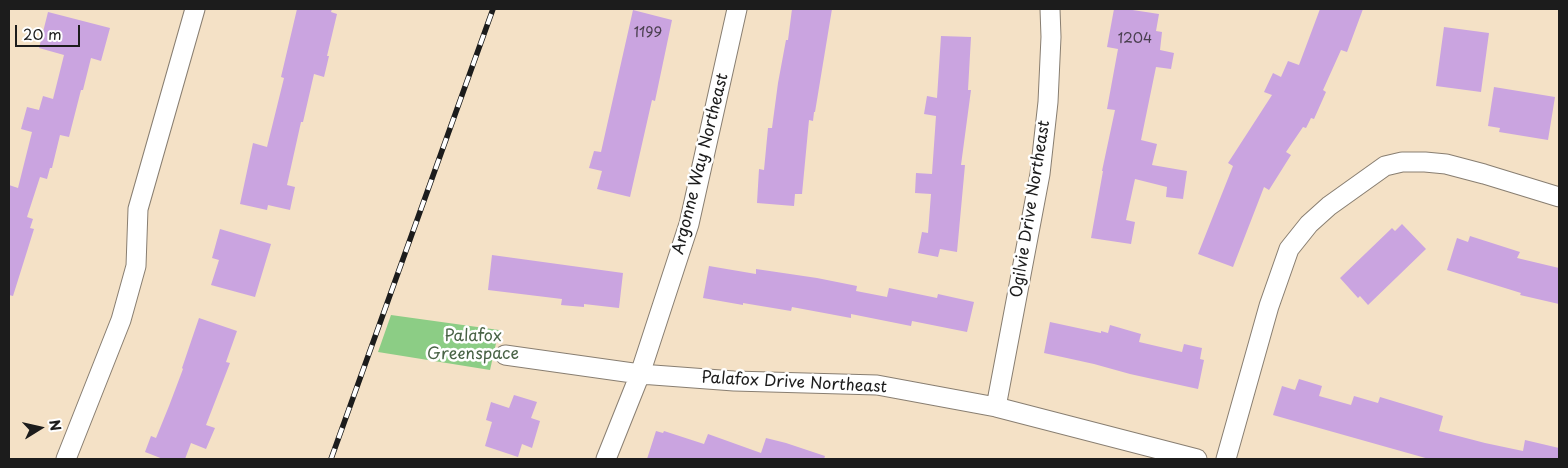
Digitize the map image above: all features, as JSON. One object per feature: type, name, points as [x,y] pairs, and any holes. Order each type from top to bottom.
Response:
[{"type":"street","points":[[66,459],[121,320],[136,266],[138,209],[195,9]]},
{"type":"street","name":"Argonne Way Northeast","points":[[606,459],[640,374],[689,224],[737,9]]},
{"type":"street","name":"Ogilvie Drive Northeast","points":[[996,408],[1040,174],[1048,102],[1051,37],[1050,9]]},
{"type":"street","points":[[1226,459],[1269,306],[1289,249],[1309,224],[1329,206],[1385,166],[1402,162],[1446,164],[1559,197]]},
{"type":"street","name":"Palafox Drive Northeast","points":[[505,355],[640,374],[734,382],[877,385],[996,408],[1197,459]]},
{"type":"green space","name":"Palafox Greenspace","points":[[391,315],[499,330],[490,370],[378,352]]},
{"type":"building","points":[[297,9],[332,9],[331,12],[337,14],[324,77],[314,74],[303,122],[301,122],[287,185],[295,187],[290,210],[268,205],[267,210],[240,204],[253,143],[267,147],[284,78],[281,77]]},
{"type":"building","points":[[792,9],[832,9],[815,112],[813,121],[809,120],[802,194],[795,194],[794,206],[757,203],[759,169],[764,170],[768,128],[772,128],[778,83],[786,40],[788,40]]},
{"type":"building","points":[[1114,9],[1159,14],[1156,31],[1162,32],[1160,50],[1174,53],[1171,69],[1156,67],[1141,140],[1157,144],[1152,165],[1187,171],[1183,199],[1166,197],[1167,187],[1135,179],[1126,220],[1135,222],[1131,244],[1091,238],[1102,171],[1115,110],[1107,109],[1118,49],[1107,47]]},
{"type":"building","points":[[1320,9],[1363,9],[1347,52],[1341,50],[1323,90],[1326,92],[1314,119],[1311,118],[1306,128],[1303,127],[1286,152],[1291,155],[1269,190],[1264,187],[1233,267],[1198,254],[1233,166],[1228,163],[1272,95],[1264,92],[1273,73],[1281,77],[1288,61],[1299,65]]},
{"type":"building","points":[[633,10],[672,20],[655,101],[652,100],[630,197],[597,189],[602,171],[589,168],[594,151],[601,152]]},
{"type":"building","points":[[48,12],[110,28],[101,61],[91,58],[69,137],[60,135],[52,168],[50,168],[47,179],[40,177],[27,217],[33,219],[30,228],[34,229],[13,296],[9,295],[9,185],[18,188],[32,132],[21,129],[27,107],[39,110],[43,96],[53,99],[64,55],[39,48]]},
{"type":"building","points":[[1444,27],[1489,33],[1481,92],[1436,86]]},
{"type":"building","points":[[941,36],[971,37],[968,90],[971,90],[961,165],[965,165],[957,252],[940,249],[938,257],[918,253],[922,232],[928,233],[931,194],[915,193],[916,173],[932,174],[936,116],[924,114],[927,96],[937,98]]},
{"type":"building","points":[[1494,87],[1555,97],[1548,140],[1499,132],[1500,128],[1488,126]]},
{"type":"building","points":[[1402,224],[1426,249],[1368,305],[1360,296],[1358,298],[1340,278],[1392,228],[1395,231]]},
{"type":"building","points":[[220,229],[271,244],[255,297],[211,285],[219,260],[212,258]]},
{"type":"building","points":[[1470,236],[1520,252],[1517,258],[1559,268],[1559,304],[1520,295],[1521,293],[1447,270],[1457,238],[1468,242]]},
{"type":"building","points":[[492,255],[623,273],[619,308],[584,304],[584,307],[561,305],[562,299],[488,290]]},
{"type":"building","points":[[709,266],[756,274],[756,269],[817,278],[857,286],[856,291],[887,297],[889,288],[937,298],[938,294],[974,302],[967,332],[912,321],[911,326],[851,314],[851,318],[792,307],[791,311],[743,303],[743,305],[703,298]]},
{"type":"building","points":[[199,318],[237,331],[226,362],[230,363],[206,425],[215,428],[206,449],[191,443],[185,459],[163,459],[145,452],[151,436],[156,438],[169,406]]},
{"type":"building","points":[[1050,322],[1101,333],[1101,331],[1108,333],[1110,325],[1141,334],[1139,342],[1182,352],[1184,344],[1202,348],[1200,359],[1204,360],[1198,389],[1044,353]]},
{"type":"building","points":[[1299,379],[1322,386],[1319,396],[1351,405],[1354,396],[1378,403],[1380,397],[1443,416],[1439,431],[1523,451],[1525,440],[1559,448],[1559,459],[1429,459],[1273,415],[1282,386],[1295,390]]},
{"type":"building","points":[[514,395],[537,402],[531,418],[540,421],[532,448],[522,444],[518,457],[485,446],[492,422],[486,420],[491,402],[509,408]]},
{"type":"building","points":[[656,431],[663,433],[664,431],[704,444],[708,434],[761,453],[766,438],[825,456],[824,459],[647,459]]},
{"type":"railway","points":[[331,459],[493,9]]}]
